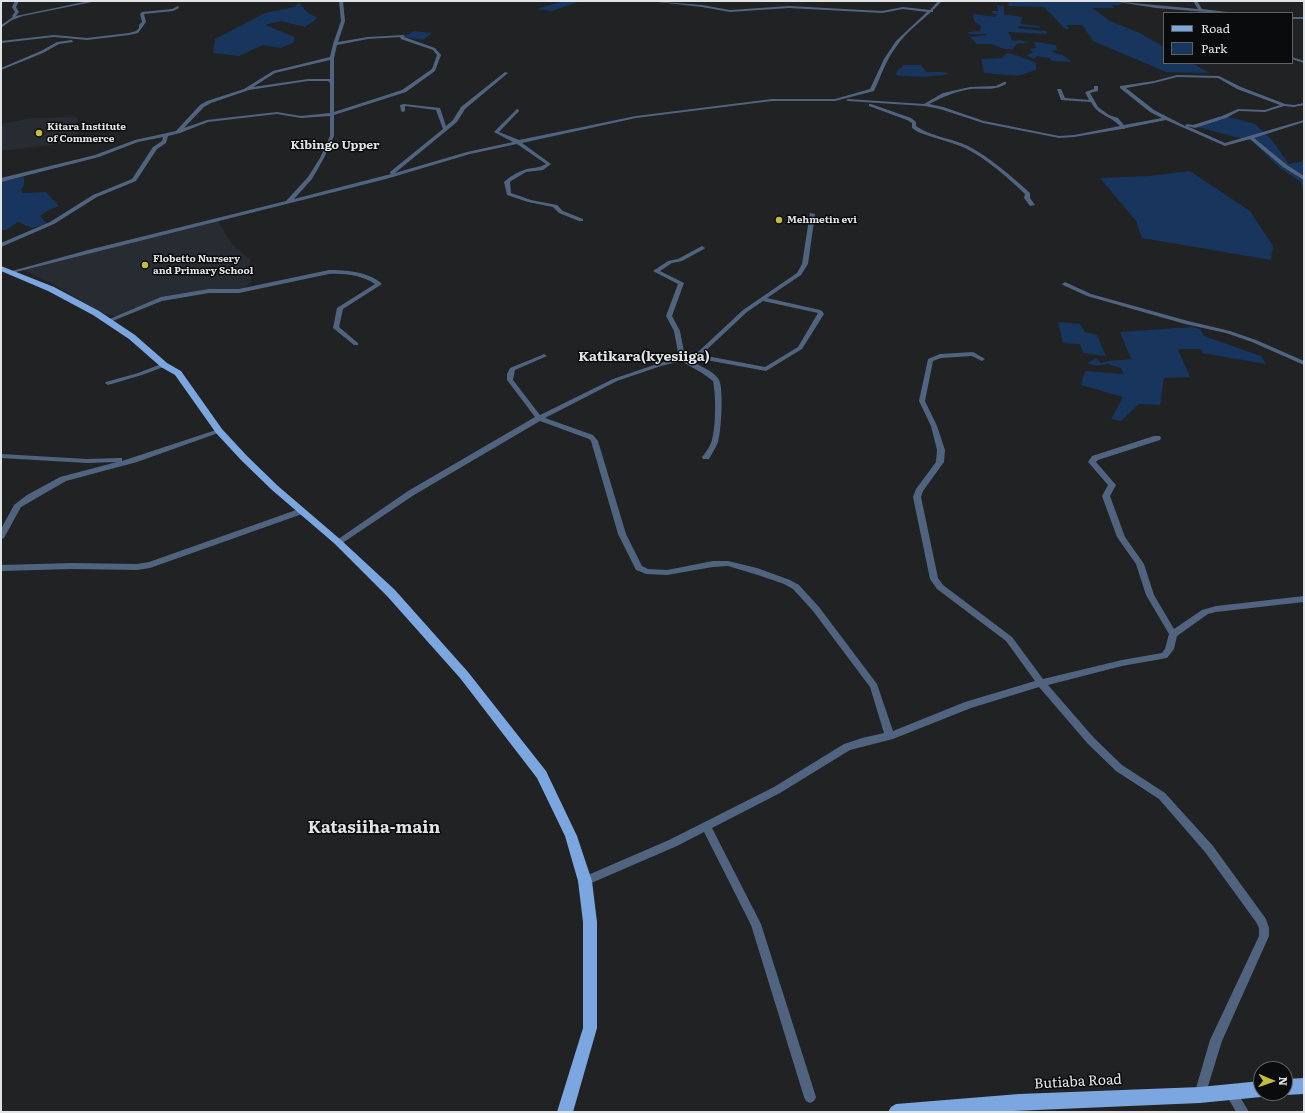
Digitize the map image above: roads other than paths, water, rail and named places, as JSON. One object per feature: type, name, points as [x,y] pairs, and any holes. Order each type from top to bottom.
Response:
[{"type":"main road","points":[[1,268],[14,272],[51,289],[108,321],[132,338],[164,365],[178,373],[219,430],[275,488],[338,542],[391,592],[464,675],[542,774],[571,836],[586,880],[590,922],[590,1028],[565,1112]]},
{"type":"main road","points":[[1293,1087],[1304,1086]]},
{"type":"main road","name":"Butiaba Road","points":[[896,1112],[1019,1102],[1200,1095],[1253,1090]]},
{"type":"street","points":[[16,17],[14,16],[17,12],[14,7],[17,1]]},
{"type":"street","points":[[1,27],[16,17],[95,1]]},
{"type":"street","points":[[288,202],[306,182],[322,158],[333,134],[331,82],[332,58],[343,21],[341,1]]},
{"type":"street","points":[[651,1],[699,5],[730,11],[789,7],[882,12],[903,8],[932,11]]},
{"type":"street","points":[[849,100],[872,90],[890,52],[896,44],[932,11],[940,1]]},
{"type":"street","points":[[1114,1],[1156,7],[1214,12]]},
{"type":"street","points":[[1195,1],[1200,10]]},
{"type":"street","points":[[1,69],[42,52],[58,43],[137,32],[144,22],[143,13],[173,10],[178,7]]},
{"type":"street","points":[[1293,18],[1304,18]]},
{"type":"street","points":[[1,42],[54,36],[87,39]]},
{"type":"street","points":[[1,180],[103,154],[137,141],[178,132],[199,124],[218,120],[277,113],[301,117],[332,114],[404,91],[434,70],[438,55],[434,49],[418,42],[402,38],[403,36],[368,38],[335,44]]},
{"type":"street","points":[[246,90],[274,72],[332,58]]},
{"type":"street","points":[[1293,58],[1304,62]]},
{"type":"street","points":[[384,178],[402,166],[445,129],[463,108],[506,73]]},
{"type":"street","points":[[1304,112],[1239,88],[1219,78],[1177,76],[1154,82],[1122,87],[1152,111],[1166,120],[1200,133],[1223,145],[1252,138],[1304,121]]},
{"type":"street","points":[[178,132],[205,104],[246,90],[308,80],[329,80],[331,82]]},
{"type":"street","points":[[925,105],[945,94],[972,88],[997,87],[1004,83]]},
{"type":"street","points":[[1096,87],[1096,90],[1087,92],[1091,101],[1097,109],[1116,119],[1124,128]]},
{"type":"street","points":[[1059,90],[1063,99],[1091,101]]},
{"type":"street","points":[[835,100],[867,92]]},
{"type":"street","points":[[14,272],[90,251],[384,178],[469,153],[636,117],[772,100],[849,100],[925,105],[941,108],[983,122],[1058,137],[1074,136],[1166,120],[1178,120],[1193,127],[1224,117],[1238,110],[1265,111],[1286,106],[1304,104]]},
{"type":"street","points":[[859,101],[892,111],[910,119],[914,122],[914,127],[922,132],[965,146],[989,160],[1028,194],[1027,198],[1032,205]]},
{"type":"street","points":[[403,111],[402,106],[404,104],[438,110],[445,129]]},
{"type":"street","points":[[517,110],[496,132],[518,142],[549,164],[541,169],[525,171],[509,180],[507,182],[509,194],[530,201],[555,206],[561,212],[582,220]]},
{"type":"street","points":[[1,245],[52,223],[95,196],[134,180],[155,148],[164,142],[166,135]]},
{"type":"street","points":[[1252,138],[1285,166],[1304,178]]},
{"type":"street","points":[[338,542],[411,493],[539,418],[615,380],[659,365],[695,356],[704,351],[744,311],[799,274],[803,269],[812,214]]},
{"type":"street","points":[[702,248],[680,260],[670,262],[656,270],[681,283],[669,316],[677,331],[682,359],[711,376],[716,381],[718,387],[718,428],[716,441],[706,457]]},
{"type":"street","points":[[108,321],[163,299],[209,291],[239,291],[328,272],[340,272],[374,280],[379,284],[340,308],[336,328],[356,344]]},
{"type":"street","points":[[1065,284],[1089,295],[1187,323],[1228,332],[1304,362]]},
{"type":"street","points":[[695,356],[766,369],[790,356],[800,348],[821,314],[820,312],[762,299]]},
{"type":"street","points":[[982,359],[973,354],[940,356],[930,360],[922,401],[934,426],[942,457],[919,491],[918,504],[931,570],[935,582],[940,587],[1009,639],[1041,683],[1091,741],[1119,768],[1162,796],[1209,849],[1261,919],[1264,928],[1264,936],[1216,1040],[1200,1095]]},
{"type":"street","points":[[544,356],[512,370],[510,380],[539,418],[591,437],[594,442],[622,534],[639,568],[643,572],[659,573],[725,563],[787,582],[796,587],[816,609],[874,686],[890,736]]},
{"type":"street","points":[[108,383],[164,365]]},
{"type":"street","points":[[1,536],[14,510],[23,501],[70,476],[134,460],[219,430]]},
{"type":"street","points":[[1157,438],[1096,458],[1092,462],[1112,485],[1106,496],[1122,538],[1140,564],[1150,595],[1173,634]]},
{"type":"street","points":[[1,456],[60,458],[87,461],[134,460]]},
{"type":"street","points":[[1,568],[72,566],[137,567],[150,565],[302,512]]},
{"type":"street","points":[[586,880],[673,843],[777,790],[848,747],[890,736],[968,705],[1041,683],[1122,663],[1164,656],[1168,654],[1173,634],[1205,612],[1211,610],[1304,599]]},
{"type":"street","points":[[706,826],[756,924],[810,1097]]},
{"type":"street","points":[[1230,1091],[1243,1112]]},
{"type":"place","name":"Kitara Institute of Commerce","points":[[39,133]]},
{"type":"place","name":"Mehmetin evi","points":[[779,220]]},
{"type":"place","name":"Flobetto Nursery and Primary School","points":[[145,265]]},
{"type":"district","name":"Kibingo Upper","points":[[335,145]]},
{"type":"district","name":"Katikara(kyesiiga)","points":[[644,357]]},
{"type":"district","name":"Katasiiha-main","points":[[374,828]]}]
